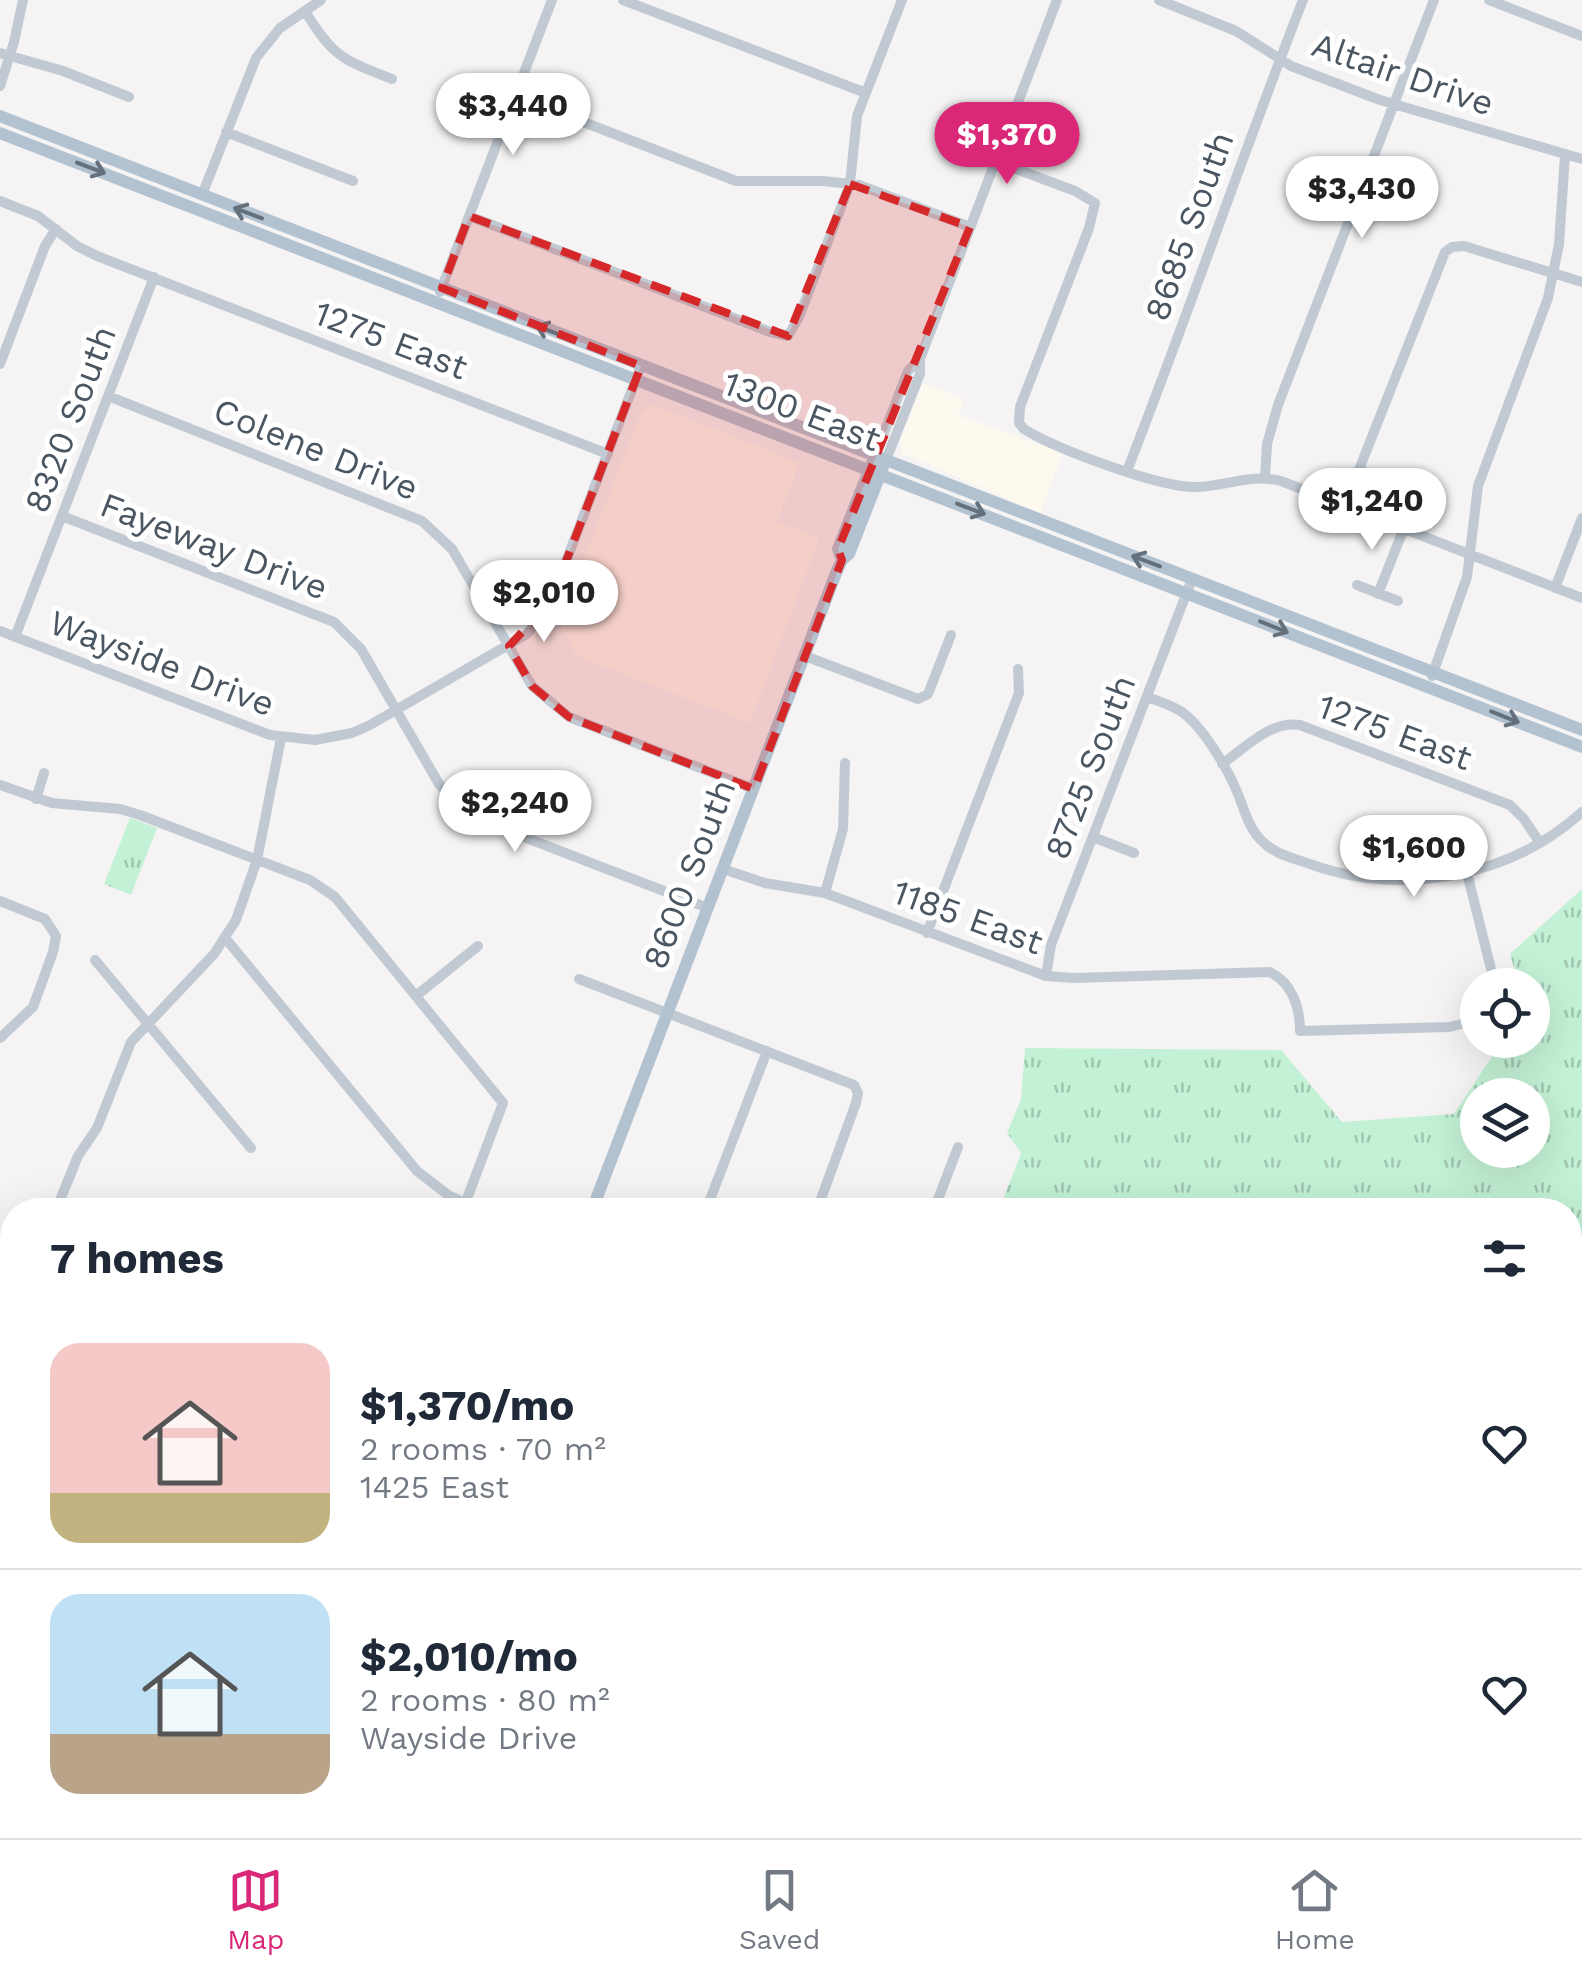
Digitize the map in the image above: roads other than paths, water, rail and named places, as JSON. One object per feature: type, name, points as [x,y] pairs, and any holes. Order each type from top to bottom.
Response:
[{"type":"main road","name":"1300 East","points":[[0,116],[442,288],[639,372],[1430,680],[1582,747]]},
{"type":"main road","name":"1300 East","points":[[0,133],[436,302],[639,372]]},
{"type":"main road","name":"8600 South","points":[[597,1198],[842,560],[838,549],[878,464]]},
{"type":"main road","name":"1300 East","points":[[1430,680],[1582,730]]},
{"type":"street","points":[[0,86],[5,54],[23,0]]},
{"type":"street","points":[[202,195],[256,58],[280,28],[321,0]]},
{"type":"street","points":[[436,302],[552,0]]},
{"type":"street","points":[[623,0],[866,93]]},
{"type":"street","points":[[469,216],[788,336],[799,317],[850,184],[854,128],[902,0]]},
{"type":"street","name":"8600 South","points":[[878,464],[908,371],[920,359],[1056,0]]},
{"type":"street","name":"Altair Drive","points":[[1159,0],[1173,2],[1236,31],[1279,60],[1394,104],[1582,158]]},
{"type":"street","name":"8685 South","points":[[1127,471],[1303,0]]},
{"type":"street","points":[[1265,477],[1267,444],[1278,405],[1434,0]]},
{"type":"street","points":[[1489,0],[1582,36]]},
{"type":"street","points":[[305,12],[330,49],[353,64],[392,79]]},
{"type":"street","points":[[5,54],[129,97]]},
{"type":"street","points":[[516,96],[736,180],[850,184],[970,227]]},
{"type":"street","points":[[226,132],[353,181]]},
{"type":"street","points":[[1430,680],[1462,595],[1478,486],[1540,327],[1554,275],[1566,155]]},
{"type":"street","points":[[995,161],[1075,191],[1095,203],[1020,407],[1019,424],[1031,434],[1163,483],[1198,487],[1265,477],[1582,598]]},
{"type":"street","name":"1275 East","points":[[0,200],[38,216],[87,252],[608,454]]},
{"type":"street","points":[[0,364],[45,246],[56,229]]},
{"type":"street","points":[[1346,505],[1445,252],[1464,246],[1582,282]]},
{"type":"street","name":"8320 South","points":[[16,636],[154,277]]},
{"type":"street","name":"Wayside Drive","points":[[0,630],[281,738],[332,738],[352,733],[509,646],[544,615],[639,372]]},
{"type":"street","name":"Colene Drive","points":[[108,396],[422,521],[452,549],[532,686],[569,717],[754,789]]},
{"type":"street","name":"Fayeway Drive","points":[[62,516],[334,622],[361,650],[439,784],[472,814],[708,908]]},
{"type":"street","points":[[1555,588],[1582,518]]},
{"type":"street","points":[[1378,594],[1404,528]]},
{"type":"street","points":[[1357,585],[1398,602]]},
{"type":"street","name":"8725 South","points":[[1046,976],[1051,945],[1189,586]]},
{"type":"street","points":[[805,656],[918,699],[928,694],[951,634]]},
{"type":"street","points":[[927,933],[1019,692],[1018,668]]},
{"type":"street","points":[[1147,697],[1186,715],[1222,764],[1251,826],[1271,849],[1342,874],[1400,880],[1467,873],[1540,843],[1582,812]]},
{"type":"street","name":"1275 East","points":[[1222,764],[1273,728],[1286,722],[1300,725],[1501,800],[1518,811],[1540,843]]},
{"type":"street","points":[[61,1198],[78,1156],[96,1128],[125,1053],[148,1021],[226,939],[258,860],[281,738]]},
{"type":"street","points":[[825,893],[844,829],[845,764]]},
{"type":"street","points":[[36,799],[44,772]]},
{"type":"street","points":[[0,785],[36,799],[120,809],[319,884],[335,896],[504,1103],[467,1198]]},
{"type":"street","points":[[1092,837],[1134,853]]},
{"type":"street","name":"1185 East","points":[[723,869],[766,883],[825,893],[1046,976],[1260,970],[1279,976],[1292,994],[1300,1031],[1460,1024]]},
{"type":"street","points":[[1467,873],[1491,968]]},
{"type":"street","points":[[0,901],[45,919],[56,936],[54,952],[32,1007],[0,1038]]},
{"type":"street","points":[[226,939],[416,1171],[456,1198]]},
{"type":"street","points":[[417,995],[478,946]]},
{"type":"street","points":[[96,960],[251,1148]]},
{"type":"street","points":[[578,979],[857,1088],[856,1104],[821,1198]]},
{"type":"street","points":[[711,1198],[767,1051]]},
{"type":"street","points":[[939,1198],[958,1147]]}]
